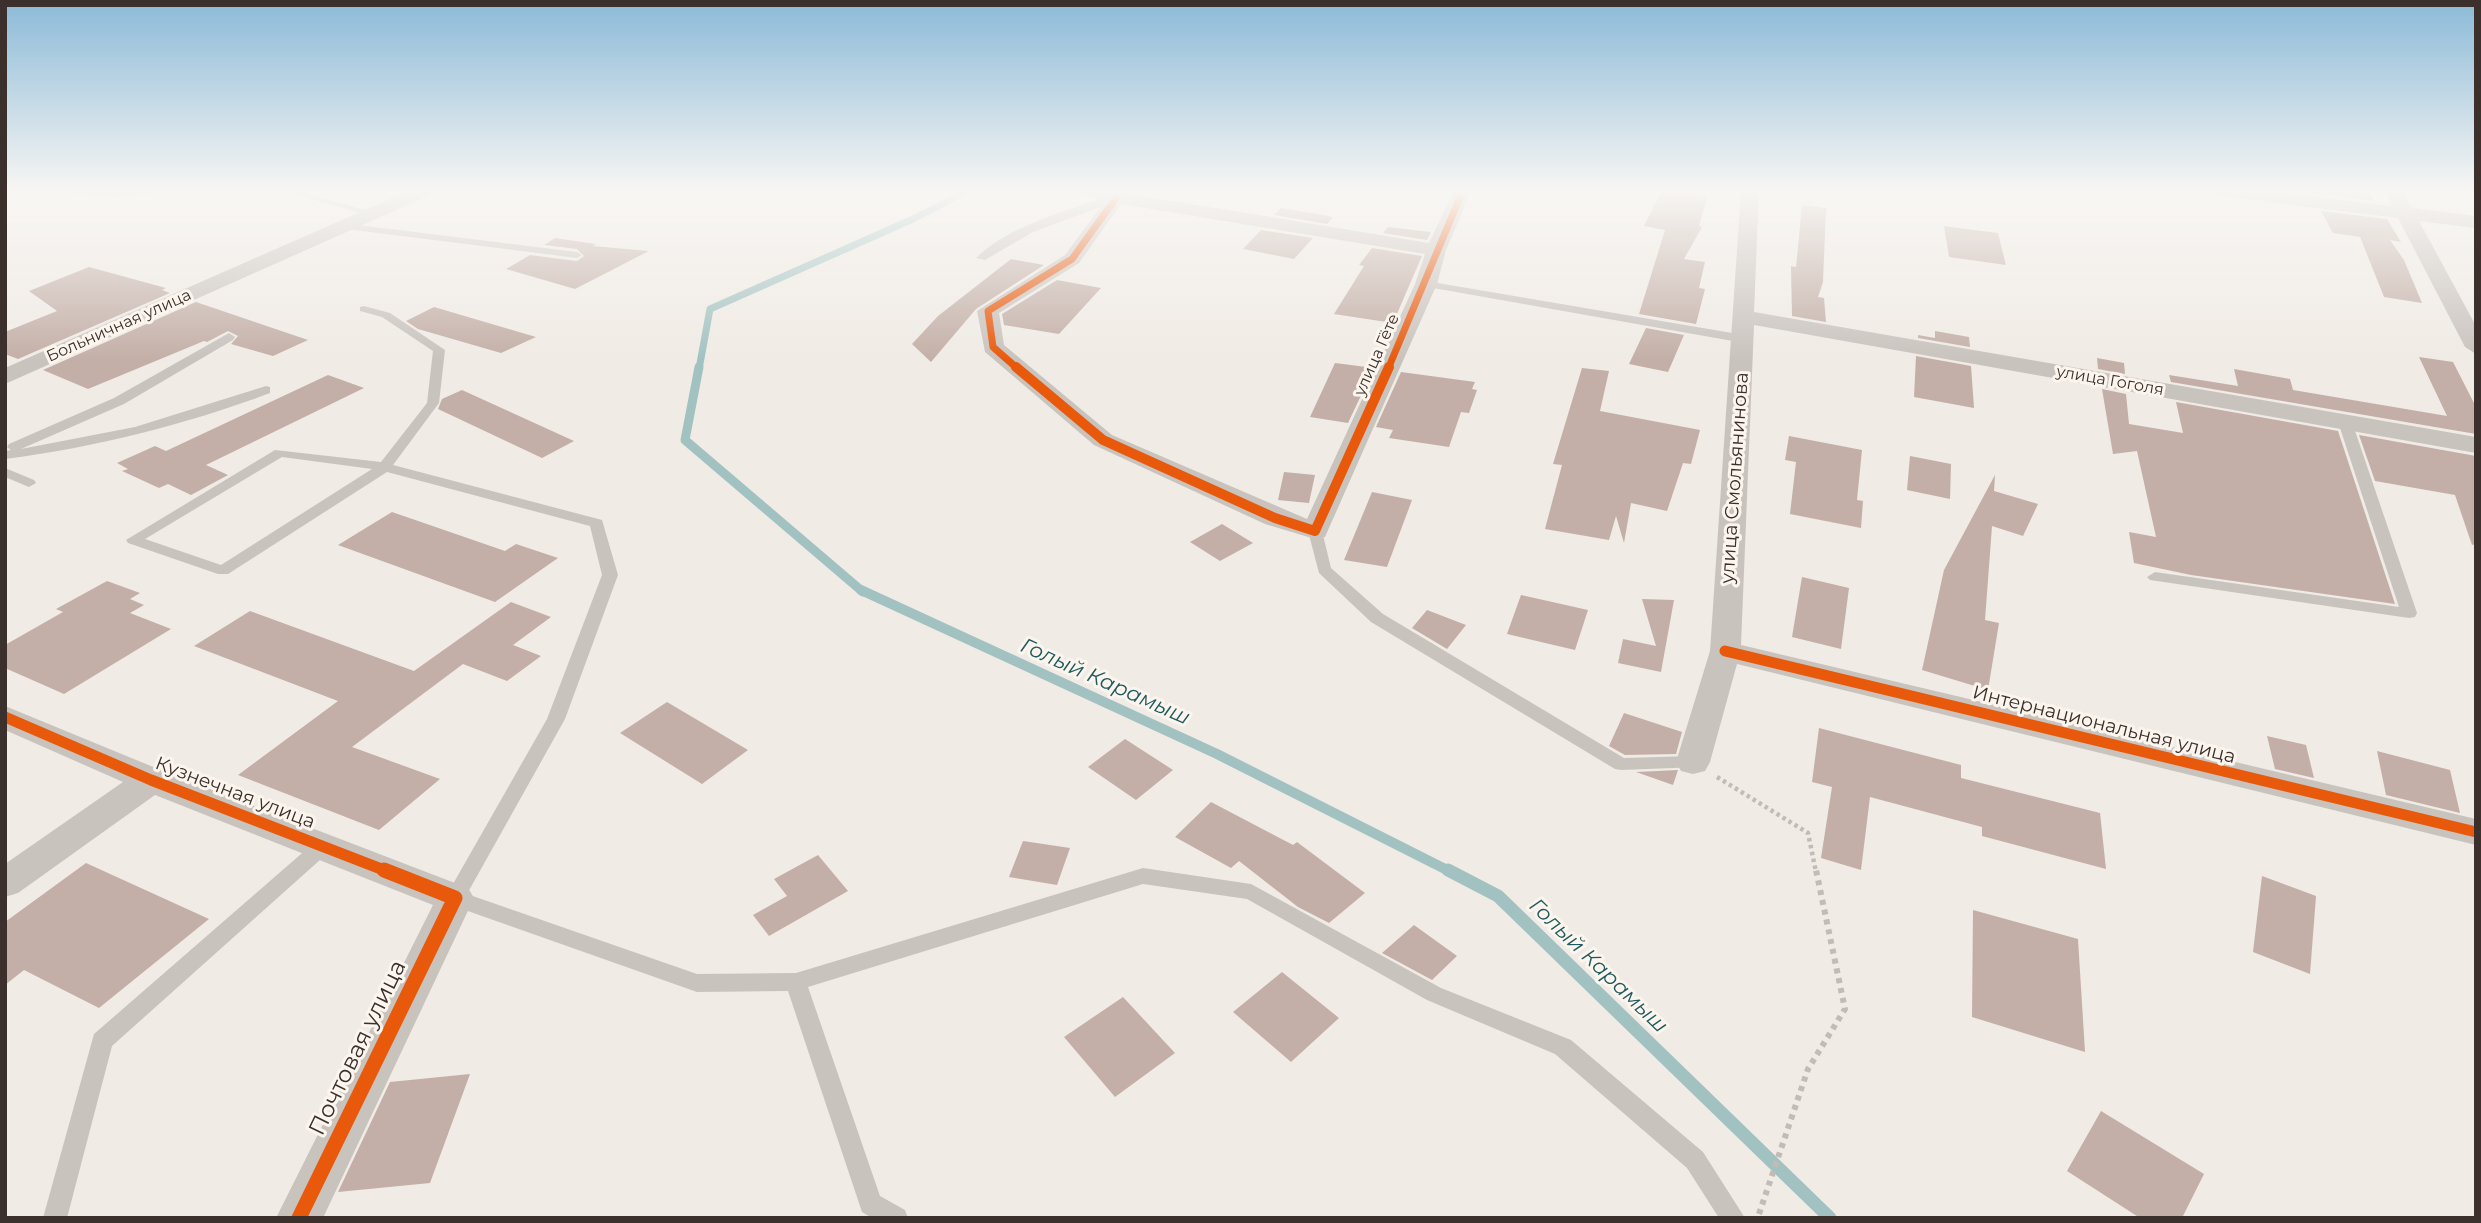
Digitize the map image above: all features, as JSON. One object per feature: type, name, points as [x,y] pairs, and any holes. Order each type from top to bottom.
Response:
[{"type":"street","name":"Больничная улица","points":[[5,377],[295,247]]},
{"type":"street","points":[[1081,247],[1072,259],[988,312],[993,346],[1103,440],[1275,518],[1315,531]]},
{"type":"street","points":[[1418,247],[1436,250]]},
{"type":"street","name":"улица Гёте","points":[[1315,531],[1426,285],[1437,247]]},
{"type":"street","name":"улица Смольянинова","points":[[1693,762],[1725,651],[1748,247]]},
{"type":"street","points":[[2425,247],[2476,347]]},
{"type":"street","name":"улица Гоголя","points":[[1744,328],[2476,445]]},
{"type":"street","name":"Интернациональная улица","points":[[1725,651],[2476,832]]},
{"type":"street","name":"Кузнечная улица","points":[[5,716],[150,780],[455,898]]},
{"type":"street","points":[[5,883],[150,780]]},
{"type":"street","name":"Почтовая улица","points":[[299,1218],[455,898]]},
{"type":"lane","points":[[513,247],[577,255]]},
{"type":"lane","points":[[981,257],[995,247]]},
{"type":"lane","points":[[1426,285],[1744,328]]},
{"type":"lane","points":[[364,309],[386,315],[439,350],[433,403],[385,467],[223,571],[133,540],[280,453],[385,467],[597,523],[610,575],[556,719],[455,898],[697,983],[796,982],[1143,876],[1251,892],[1434,994],[1563,1047],[1695,1160],[1733,1218]]},
{"type":"lane","points":[[5,449],[32,442],[120,401],[229,337]]},
{"type":"lane","points":[[5,455],[65,448],[220,407],[266,390]]},
{"type":"lane","points":[[2155,577],[2409,613],[2344,422]]},
{"type":"lane","points":[[5,472],[29,484]]},
{"type":"lane","points":[[1315,531],[1324,570],[1377,618],[1620,764],[1693,762]]},
{"type":"lane","points":[[55,1218],[102,1041],[323,846]]},
{"type":"lane","points":[[796,982],[872,1204],[895,1218]]},
{"type":"path","points":[[1693,762],[1808,833],[1844,1009],[1808,1069],[1760,1213]]},
{"type":"building","points":[[561,247],[649,251],[575,289],[506,269],[530,255],[577,261],[584,256],[577,249]]},
{"type":"building","points":[[1245,247],[1305,247],[1294,259],[1243,249]]},
{"type":"building","points":[[1660,247],[1691,247],[1684,259],[1705,262],[1699,288],[1705,289],[1696,324],[1639,314]]},
{"type":"building","points":[[1798,247],[1824,247],[1823,282],[1818,297],[1824,298],[1826,322],[1792,316],[1791,266],[1796,267]]},
{"type":"building","points":[[1947,247],[2002,247],[2006,265],[1949,257]]},
{"type":"building","points":[[2364,247],[2395,247],[2404,260],[2422,303],[2384,297]]},
{"type":"building","points":[[1372,248],[1422,256],[1393,323],[1334,314],[1364,266],[1359,265]]},
{"type":"building","points":[[1011,259],[1044,265],[976,309],[931,362],[912,344],[938,316]]},
{"type":"building","points":[[89,267],[166,288],[162,290],[170,293],[18,359],[5,354],[5,332],[57,311],[29,291]]},
{"type":"building","points":[[1057,280],[1101,288],[1059,334],[1004,325],[1002,314]]},
{"type":"building","points":[[196,302],[308,340],[273,356],[231,344],[238,336],[228,331],[207,342],[88,389],[43,370]]},
{"type":"building","points":[[434,307],[536,337],[501,353],[418,329],[406,321]]},
{"type":"building","points":[[1646,328],[1684,335],[1668,372],[1629,364]]},
{"type":"building","points":[[1935,331],[1969,337],[1970,347],[1918,338],[1918,335],[1935,338]]},
{"type":"building","points":[[1916,356],[1971,366],[1974,408],[1914,397]]},
{"type":"building","points":[[2419,357],[2453,362],[2476,407],[2476,434],[2171,382],[2169,375],[2238,386],[2234,369],[2290,379],[2293,390],[2447,416]]},
{"type":"building","points":[[2097,358],[2124,363],[2125,374],[2098,369]]},
{"type":"building","points":[[1335,363],[1374,368],[1348,423],[1310,417]]},
{"type":"building","points":[[1582,368],[1609,371],[1600,411],[1700,430],[1691,464],[1683,463],[1667,511],[1631,503],[1624,543],[1616,516],[1609,540],[1545,529],[1562,465],[1553,464]]},
{"type":"building","points":[[1401,372],[1475,382],[1472,389],[1477,390],[1469,413],[1461,412],[1449,447],[1389,438],[1393,430],[1376,427]]},
{"type":"building","points":[[328,375],[364,388],[206,465],[228,475],[191,495],[168,484],[159,488],[122,471],[128,469],[117,463],[155,446],[166,451]]},
{"type":"building","points":[[2102,389],[2126,394],[2129,424],[2183,433],[2176,402],[2338,431],[2395,604],[2191,575],[2134,563],[2129,532],[2156,537],[2137,451],[2113,454]]},
{"type":"building","points":[[462,390],[574,441],[542,458],[438,409],[442,399]]},
{"type":"building","points":[[2359,435],[2476,456],[2476,544],[2472,545],[2455,495],[2375,481]]},
{"type":"building","points":[[1789,436],[1862,450],[1857,500],[1863,501],[1861,528],[1790,514],[1796,462],[1785,460]]},
{"type":"building","points":[[1910,456],[1951,464],[1950,499],[1907,490]]},
{"type":"building","points":[[1284,472],[1315,475],[1309,503],[1278,500]]},
{"type":"building","points":[[1995,475],[1994,491],[2038,504],[2023,536],[1992,526],[1985,620],[1999,623],[1988,690],[1922,670],[1944,570]]},
{"type":"building","points":[[1372,492],[1412,500],[1387,567],[1344,560]]},
{"type":"building","points":[[392,512],[505,551],[516,544],[558,558],[495,602],[338,545]]},
{"type":"building","points":[[1222,524],[1253,543],[1220,561],[1190,542]]},
{"type":"building","points":[[1802,577],[1849,588],[1841,649],[1792,637]]},
{"type":"building","points":[[107,581],[140,593],[130,599],[144,605],[130,613],[171,629],[64,694],[5,668],[5,645],[63,612],[56,609]]},
{"type":"building","points":[[1521,595],[1588,610],[1575,650],[1507,634]]},
{"type":"building","points":[[1642,599],[1674,600],[1661,672],[1618,663],[1623,639],[1656,646]]},
{"type":"building","points":[[511,602],[551,617],[513,645],[541,656],[507,681],[463,664],[352,747],[440,779],[379,830],[238,775],[338,701],[194,646],[250,611],[414,671]]},
{"type":"building","points":[[1427,610],[1466,625],[1447,649],[1412,628]]},
{"type":"building","points":[[667,702],[748,750],[702,784],[620,733]]},
{"type":"building","points":[[1624,713],[1682,732],[1676,754],[1625,755],[1609,746]]},
{"type":"building","points":[[1819,728],[1961,765],[1961,778],[2100,813],[2106,869],[1982,836],[1982,827],[1870,797],[1861,870],[1821,858],[1832,787],[1812,782]]},
{"type":"building","points":[[2267,736],[2306,745],[2314,778],[2275,769]]},
{"type":"building","points":[[1125,739],[1173,770],[1136,800],[1088,767]]},
{"type":"building","points":[[2377,751],[2450,770],[2460,813],[2386,795]]},
{"type":"building","points":[[1678,770],[1673,785],[1636,772]]},
{"type":"building","points":[[1211,802],[1293,845],[1297,842],[1365,893],[1329,923],[1298,907],[1239,861],[1231,868],[1175,837]]},
{"type":"building","points":[[1023,841],[1070,848],[1057,885],[1009,877]]},
{"type":"building","points":[[818,855],[848,891],[769,936],[753,915],[787,896],[774,879]]},
{"type":"building","points":[[86,863],[209,919],[99,1008],[24,970],[5,985],[5,922]]},
{"type":"building","points":[[2262,876],[2316,896],[2310,974],[2253,952]]},
{"type":"building","points":[[1973,910],[2078,939],[2085,1052],[1972,1017]]},
{"type":"building","points":[[1414,925],[1457,956],[1432,980],[1382,953]]},
{"type":"building","points":[[1282,972],[1339,1018],[1291,1062],[1233,1012]]},
{"type":"building","points":[[1123,997],[1175,1053],[1115,1097],[1064,1037]]},
{"type":"building","points":[[470,1074],[430,1183],[338,1192],[390,1082]]},
{"type":"building","points":[[2101,1111],[2204,1174],[2182,1218],[2140,1218],[2067,1171]]},
{"type":"waterway","name":"Голый Карамыш","points":[[699,369],[710,309],[850,247]]},
{"type":"waterway","name":"Голый Карамыш","points":[[699,367],[685,440],[863,592]]},
{"type":"waterway","name":"Голый Карамыш","points":[[861,590],[1217,754],[1451,872]]},
{"type":"waterway","name":"Голый Карамыш","points":[[1448,870],[1498,896],[1830,1218]]},
{"type":"cycle path","points":[[1081,247],[1072,259],[988,311],[993,347],[1103,440],[1275,518],[1315,531],[1426,284],[1437,247]]},
{"type":"cycle path","points":[[1725,651],[2476,832]]},
{"type":"cycle path","points":[[5,717],[151,780],[455,898],[299,1218]]}]
